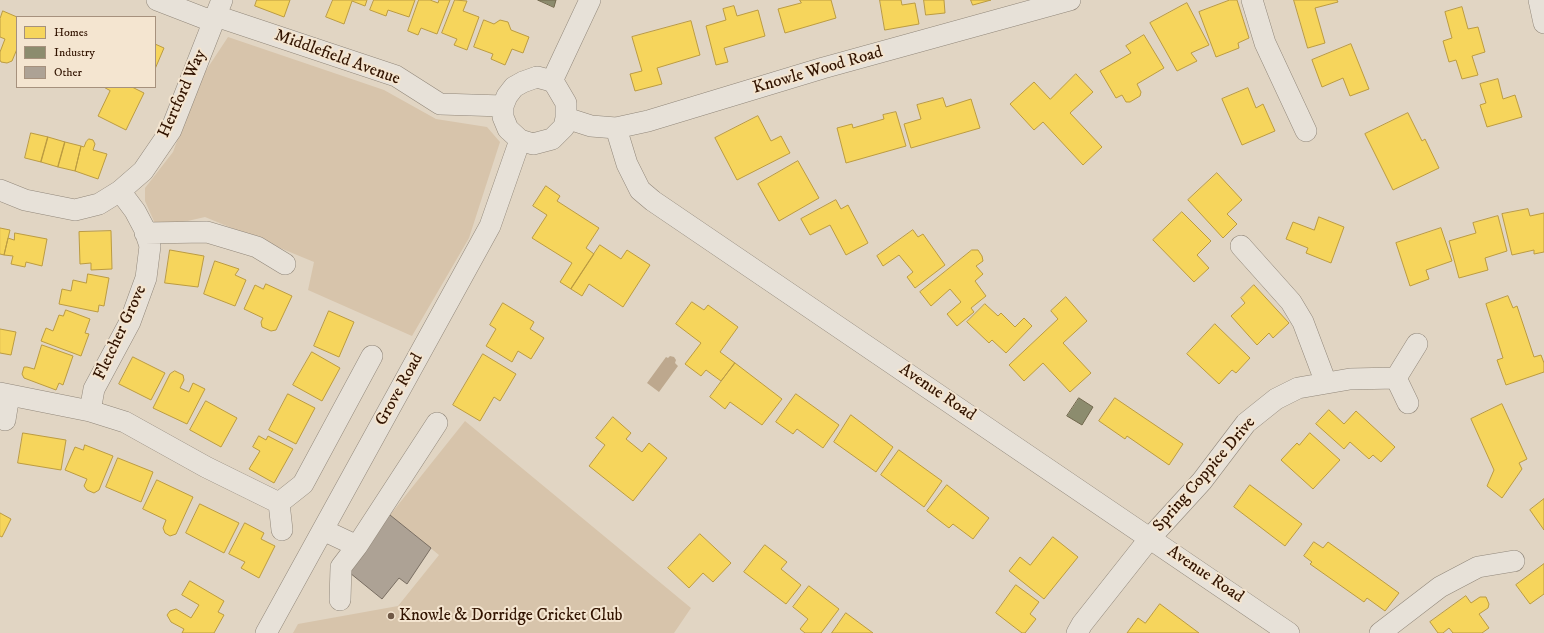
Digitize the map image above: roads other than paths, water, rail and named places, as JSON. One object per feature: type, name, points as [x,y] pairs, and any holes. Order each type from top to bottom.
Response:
[{"type":"street","name":"Middlefield Avenue","points":[[157,0],[217,13],[396,76],[440,104],[503,106]]},
{"type":"street","points":[[552,81],[590,0]]},
{"type":"street","name":"Knowle Wood Road","points":[[566,118],[591,126],[616,128],[648,121],[823,68],[1070,0]]},
{"type":"street","points":[[1252,0],[1265,43],[1306,131]]},
{"type":"street","points":[[1539,0],[1544,23]]},
{"type":"street","name":"Hertford Way","points":[[0,190],[25,200],[75,210],[99,204],[120,190],[143,171],[170,130],[217,13]]},
{"type":"street","points":[[537,78],[552,81],[562,94],[566,103],[566,118],[564,127],[552,139],[533,144],[520,140],[508,129],[504,117],[503,106],[507,96],[514,87],[523,82],[537,78]]},
{"type":"street","name":"Avenue Road","points":[[616,128],[626,164],[640,190],[653,200],[1290,633]]},
{"type":"street","name":"Grove Road","points":[[266,633],[490,226],[520,140]]},
{"type":"street","name":"Fletcher Grove","points":[[90,411],[94,389],[130,322],[146,278],[150,246],[135,211],[120,190]]},
{"type":"street","points":[[145,233],[207,232],[257,247],[285,264]]},
{"type":"street","points":[[1241,246],[1291,302],[1303,322],[1326,383]]},
{"type":"street","points":[[1408,403],[1396,378],[1416,344]]},
{"type":"street","points":[[279,503],[303,484],[372,356]]},
{"type":"street","name":"Spring Coppice Drive","points":[[1077,633],[1082,624],[1150,538],[1202,481],[1246,423],[1276,399],[1298,388],[1326,383],[1350,379],[1396,378]]},
{"type":"street","points":[[5,420],[4,394],[90,411],[125,422],[206,467],[279,503]]},
{"type":"street","points":[[340,600],[341,568],[437,423]]},
{"type":"street","points":[[279,503],[282,530]]},
{"type":"street","points":[[323,530],[356,546]]},
{"type":"street","points":[[1380,633],[1440,587],[1478,568],[1514,561]]},
{"type":"place","name":"Knowle & Dorridge Cricket Club","points":[[391,616]]}]
